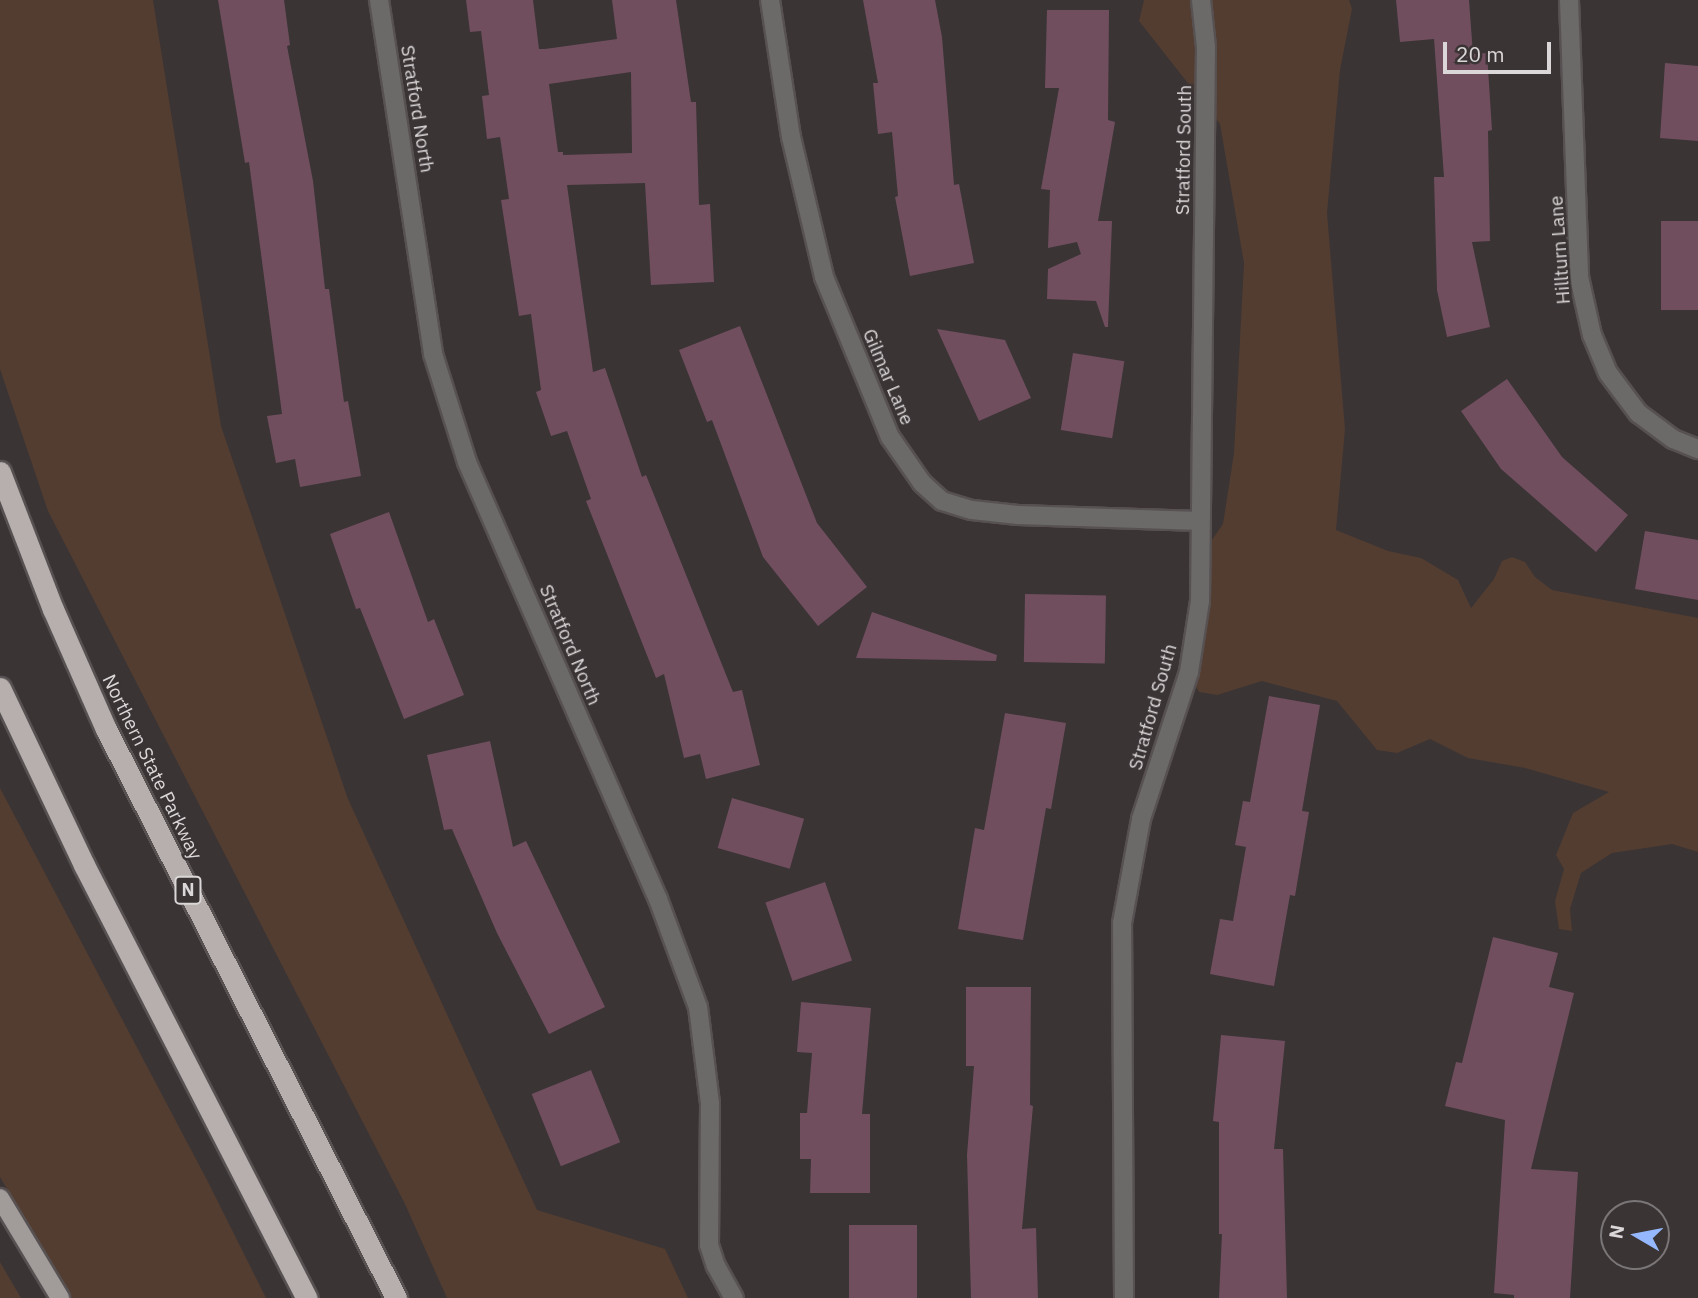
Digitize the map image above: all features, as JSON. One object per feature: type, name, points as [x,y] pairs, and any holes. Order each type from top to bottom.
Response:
[{"type":"highway","name":"Northern State Parkway","points":[[0,472],[53,609],[106,729],[396,1298]]},
{"type":"highway","points":[[0,688],[84,865],[307,1298]]},
{"type":"main road","points":[[0,1198],[60,1298]]},
{"type":"street","name":"Stratford North","points":[[379,0],[433,355],[467,461],[657,899],[698,1007],[710,1104],[709,1245],[716,1266],[734,1298]]},
{"type":"street","name":"Gilmar Lane","points":[[770,0],[791,137],[824,277],[890,437],[922,484],[942,500],[972,510],[1018,515],[1200,520]]},
{"type":"street","name":"Stratford South","points":[[1124,1298],[1122,923],[1141,818],[1189,673],[1200,601],[1206,47],[1201,0]]},
{"type":"street","name":"Hillturn Lane","points":[[1569,0],[1580,277],[1592,335],[1608,373],[1638,412],[1673,439],[1698,449]]},
{"type":"shaded area","points":[[0,0],[153,0],[221,426],[348,799],[537,1210],[665,1249],[688,1298],[447,1298],[405,1204],[48,511],[0,369]]},
{"type":"shaded area","points":[[1144,0],[1349,0],[1352,9],[1340,70],[1327,213],[1345,429],[1336,530],[1388,551],[1421,558],[1458,580],[1471,608],[1494,579],[1502,561],[1512,557],[1525,562],[1535,577],[1552,590],[1698,618],[1698,852],[1672,844],[1612,853],[1581,873],[1570,909],[1572,931],[1559,929],[1555,901],[1564,869],[1556,855],[1573,813],[1609,792],[1525,768],[1468,758],[1430,739],[1397,753],[1377,750],[1337,701],[1262,681],[1217,695],[1199,692],[1189,673],[1200,557],[1223,524],[1234,453],[1244,263],[1220,124],[1139,21]]},
{"type":"shaded area","points":[[0,788],[207,1180],[266,1298],[71,1298],[0,1177]]},
{"type":"shaded area","points":[[0,1262],[21,1298],[0,1298]]},
{"type":"building","points":[[218,0],[284,0],[290,45],[287,46],[313,181],[325,289],[329,289],[344,402],[348,401],[361,476],[300,487],[295,459],[276,463],[267,416],[282,414],[249,162],[245,163]]},
{"type":"building","points":[[466,0],[533,0],[539,49],[545,49],[617,39],[612,0],[676,0],[691,102],[696,102],[699,205],[710,204],[714,282],[651,285],[645,183],[567,185],[593,372],[605,368],[642,477],[646,475],[733,692],[742,690],[760,765],[706,779],[700,754],[684,758],[664,674],[656,678],[586,501],[591,499],[567,431],[551,436],[536,392],[541,390],[531,314],[519,316],[501,200],[509,199],[500,137],[487,139],[482,96],[489,95],[481,31],[470,32]],"holes":[[[631,72],[632,153],[563,155],[563,152],[558,152],[549,84]]]},
{"type":"building","points":[[863,0],[935,0],[942,37],[954,185],[959,184],[974,263],[910,276],[895,197],[898,196],[892,132],[878,134],[873,83],[878,83]]},
{"type":"building","points":[[1396,0],[1469,0],[1473,54],[1487,53],[1492,130],[1488,131],[1490,241],[1472,242],[1490,327],[1447,337],[1437,290],[1434,177],[1444,177],[1434,39],[1400,42]]},
{"type":"building","points":[[1047,10],[1109,10],[1108,120],[1115,122],[1098,221],[1112,221],[1108,327],[1105,327],[1096,301],[1047,299],[1048,269],[1081,254],[1077,242],[1048,248],[1050,190],[1041,189],[1059,88],[1045,88]]},
{"type":"building","points":[[1665,63],[1698,66],[1698,141],[1660,138]]},
{"type":"building","points":[[1661,221],[1698,221],[1698,310],[1661,310]]},
{"type":"building","points":[[740,326],[817,523],[867,587],[818,626],[763,557],[712,420],[707,422],[679,350]]},
{"type":"building","points":[[937,329],[1005,340],[1031,398],[979,421]]},
{"type":"building","points":[[1073,353],[1124,361],[1112,438],[1061,430]]},
{"type":"building","points":[[1507,379],[1562,457],[1628,515],[1596,552],[1501,469],[1461,411]]},
{"type":"building","points":[[389,512],[428,622],[434,619],[464,695],[404,719],[360,608],[356,609],[330,534]]},
{"type":"building","points":[[1645,531],[1698,540],[1698,600],[1635,589]]},
{"type":"building","points":[[1025,594],[1106,595],[1105,663],[1024,662]]},
{"type":"building","points":[[872,612],[997,655],[996,661],[856,658]]},
{"type":"building","points":[[1269,696],[1320,705],[1302,811],[1309,812],[1295,896],[1290,895],[1274,986],[1210,974],[1220,919],[1233,921],[1246,847],[1235,845],[1243,801],[1250,802]]},
{"type":"building","points":[[1005,713],[1066,723],[1051,809],[1046,808],[1023,940],[958,929],[975,828],[984,830]]},
{"type":"building","points":[[490,741],[513,847],[526,841],[605,1007],[549,1034],[497,933],[452,829],[444,830],[427,755]]},
{"type":"building","points":[[732,798],[804,819],[790,869],[718,848]]},
{"type":"building","points":[[825,882],[852,960],[792,981],[765,903]]},
{"type":"building","points":[[1493,937],[1558,953],[1549,987],[1574,993],[1531,1169],[1578,1172],[1570,1298],[1514,1298],[1514,1295],[1494,1293],[1505,1120],[1445,1106],[1456,1062],[1462,1063]]},
{"type":"building","points":[[966,987],[1031,987],[1030,1105],[1033,1106],[1022,1229],[1036,1228],[1038,1298],[971,1298],[967,1155],[974,1066],[966,1066]]},
{"type":"building","points":[[801,1002],[871,1008],[862,1114],[870,1114],[870,1193],[810,1193],[811,1159],[800,1159],[800,1113],[807,1113],[812,1053],[797,1052]]},
{"type":"building","points":[[1221,1035],[1285,1041],[1274,1149],[1283,1149],[1287,1298],[1219,1298],[1222,1234],[1219,1234],[1219,1122],[1213,1121]]},
{"type":"building","points":[[591,1070],[620,1142],[561,1166],[532,1094]]},
{"type":"building","points":[[849,1225],[917,1225],[917,1298],[849,1298]]}]
